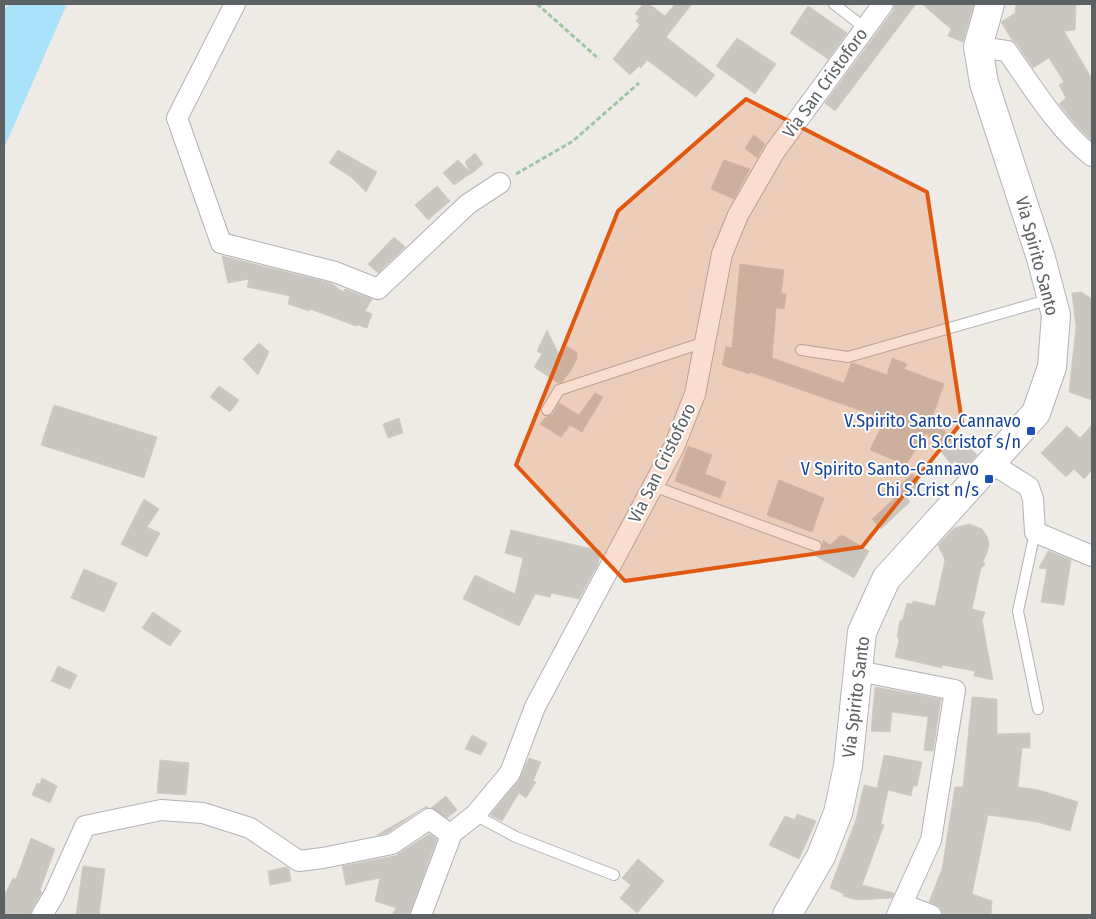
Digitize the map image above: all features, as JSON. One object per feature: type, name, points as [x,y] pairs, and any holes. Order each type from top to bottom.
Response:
[{"type":"street","points":[[235,4],[177,118],[221,243],[335,272],[378,289],[468,204],[500,183]]},
{"type":"street","name":"Via San Cristoforo","points":[[421,915],[451,835],[475,815],[510,774],[535,707],[674,447],[695,394],[722,254],[738,215],[775,151],[883,4]]},
{"type":"street","name":"Via Spirito Santo","points":[[788,915],[821,856],[838,813],[848,766],[862,632],[886,579],[1036,413],[1052,367],[1056,315],[1052,298],[1041,258],[984,83],[978,47],[990,4]]},
{"type":"street","points":[[978,47],[1007,51],[1050,112],[1083,149],[1092,156]]},
{"type":"street","points":[[991,463],[1029,487],[1035,532],[1092,556]]},
{"type":"street","points":[[858,672],[956,690],[931,840],[899,910],[931,915]]},
{"type":"street","points":[[42,915],[54,895],[85,826],[161,810],[203,813],[250,828],[298,861],[392,844],[429,819],[451,835]]},
{"type":"lane","points":[[834,4],[865,28]]},
{"type":"lane","points":[[801,350],[848,357],[1052,298]]},
{"type":"lane","points":[[547,410],[558,390],[705,342]]},
{"type":"lane","points":[[653,486],[816,546]]},
{"type":"lane","points":[[1035,532],[1018,612],[1038,710]]},
{"type":"lane","points":[[475,815],[516,838],[614,875]]},
{"type":"path","points":[[536,4],[599,59]]},
{"type":"path","points":[[500,183],[573,140],[639,83]]},
{"type":"highlighted area","points":[[746,99],[927,192],[962,422],[862,547],[625,581],[516,465],[618,211]]},
{"type":"water","points":[[8,4],[67,4],[4,148],[4,12]]},
{"type":"building","points":[[643,4],[649,4],[665,16],[675,4],[692,4],[666,37],[715,75],[696,97],[647,60],[641,68],[639,66],[630,75],[613,59],[640,25],[636,21],[639,17],[635,14]]},
{"type":"building","points":[[895,4],[916,4],[835,111],[825,103],[893,11]]},
{"type":"building","points":[[922,4],[974,4],[963,42],[948,36],[951,29]]},
{"type":"building","points":[[1016,4],[1076,4],[1075,30],[1064,31],[1092,79],[1092,141],[1059,104],[1066,98],[1059,85],[1064,82],[1049,58],[1033,68],[1001,22],[1015,13]]},
{"type":"building","points":[[808,6],[847,33],[828,59],[790,33]]},
{"type":"building","points":[[737,38],[776,64],[755,94],[716,66]]},
{"type":"building","points":[[754,135],[765,144],[757,158],[745,148]]},
{"type":"building","points":[[338,150],[377,172],[366,192],[351,177],[329,163]]},
{"type":"building","points":[[475,153],[483,164],[471,174],[465,162]]},
{"type":"building","points":[[458,160],[471,173],[454,185],[443,173]]},
{"type":"building","points":[[724,160],[750,169],[734,199],[711,189]]},
{"type":"building","points":[[437,186],[450,201],[428,220],[415,205]]},
{"type":"building","points":[[394,237],[405,247],[378,273],[368,264]]},
{"type":"building","points":[[222,256],[331,283],[343,292],[345,289],[372,299],[365,311],[372,314],[367,328],[356,326],[310,309],[309,311],[288,304],[290,296],[247,287],[249,279],[228,283]]},
{"type":"building","points":[[740,264],[784,270],[781,293],[786,294],[784,309],[776,308],[772,358],[844,383],[851,363],[887,375],[892,358],[907,364],[904,369],[944,384],[932,418],[955,442],[959,437],[977,455],[962,469],[955,461],[951,464],[926,433],[906,465],[870,450],[885,419],[750,372],[750,374],[722,365],[726,347],[732,348]]},
{"type":"building","points":[[1081,292],[1092,299],[1092,400],[1069,392],[1076,327],[1072,293]]},
{"type":"building","points":[[547,330],[560,357],[567,346],[577,353],[577,359],[571,370],[562,382],[558,383],[534,367],[542,354],[537,351]]},
{"type":"building","points":[[259,343],[269,352],[258,375],[243,359]]},
{"type":"building","points":[[219,386],[239,400],[230,412],[210,397]]},
{"type":"building","points":[[595,393],[603,397],[582,432],[570,425],[561,437],[540,424],[546,417],[553,414],[559,403],[579,415]]},
{"type":"building","points":[[54,405],[157,437],[144,478],[41,445]]},
{"type":"building","points":[[399,418],[403,433],[388,438],[383,424]]},
{"type":"building","points":[[1092,425],[1092,470],[1084,479],[1074,469],[1066,477],[1041,453],[1067,426],[1080,438]]},
{"type":"building","points":[[688,446],[712,455],[705,474],[726,482],[720,498],[675,481]]},
{"type":"building","points":[[912,474],[921,485],[906,497],[910,502],[881,529],[872,519],[901,492],[897,488]]},
{"type":"building","points":[[779,480],[824,498],[812,532],[767,515]]},
{"type":"building","points":[[144,499],[159,509],[147,527],[160,533],[147,557],[121,544]]},
{"type":"building","points":[[969,524],[982,529],[987,536],[989,544],[983,561],[985,565],[981,568],[972,609],[985,612],[982,620],[993,680],[974,676],[975,671],[942,665],[942,668],[895,657],[899,640],[897,637],[900,621],[903,619],[907,603],[912,604],[913,601],[935,606],[945,560],[938,545],[954,528]]},
{"type":"building","points":[[511,530],[601,551],[598,564],[579,599],[551,593],[550,597],[535,594],[519,626],[463,599],[475,575],[515,594],[523,558],[505,553]]},
{"type":"building","points":[[840,536],[844,536],[869,551],[854,578],[816,556],[822,549],[823,540],[830,545]]},
{"type":"building","points":[[1048,551],[1071,560],[1064,605],[1041,602],[1047,569],[1039,568]]},
{"type":"building","points":[[84,569],[117,583],[104,612],[71,598]]},
{"type":"building","points":[[153,612],[181,631],[170,646],[142,628]]},
{"type":"building","points":[[58,666],[77,675],[70,689],[51,681]]},
{"type":"building","points":[[875,687],[941,699],[933,751],[924,750],[928,717],[892,712],[890,732],[871,731]]},
{"type":"building","points":[[972,697],[997,699],[997,734],[1030,733],[1030,748],[1022,748],[1018,787],[1039,790],[1078,802],[1070,831],[1037,822],[988,815],[972,894],[992,901],[991,915],[943,915],[940,907],[929,902],[942,869],[955,787],[963,787]]},
{"type":"building","points":[[472,735],[487,743],[481,755],[465,749]]},
{"type":"building","points":[[884,755],[922,762],[917,786],[913,786],[911,796],[888,790],[881,824],[884,825],[862,885],[894,893],[892,898],[857,900],[843,896],[844,894],[830,888],[856,820],[864,785],[877,788]]},
{"type":"building","points":[[529,758],[541,762],[533,781],[536,782],[526,798],[519,793],[502,821],[490,815],[519,780]]},
{"type":"building","points":[[160,760],[189,763],[186,795],[157,793]]},
{"type":"building","points":[[42,778],[57,786],[50,803],[32,795],[37,783],[40,784]]},
{"type":"building","points":[[446,796],[457,810],[447,818],[431,808]]},
{"type":"building","points":[[427,806],[387,833],[377,835]]},
{"type":"building","points":[[797,814],[816,821],[799,859],[769,845],[785,816],[795,820]]},
{"type":"building","points":[[429,834],[437,839],[409,915],[392,915],[396,908],[375,901],[380,878],[346,885],[342,866],[395,856]]},
{"type":"building","points":[[31,838],[55,849],[40,890],[42,892],[30,915],[4,915],[4,896],[13,878],[16,879]]},
{"type":"building","points":[[638,859],[664,881],[637,913],[620,898],[631,885],[622,878]]},
{"type":"building","points":[[83,866],[105,869],[99,915],[76,915]]},
{"type":"building","points":[[286,867],[289,869],[291,881],[270,885],[268,871]]},
{"type":"place","name":"V.Spirito Santo-Cannavo Ch S.Cristof s/n","points":[[1031,431]]},
{"type":"place","name":"V Spirito Santo-Cannavo Chi S.Crist n/s","points":[[989,479]]}]
